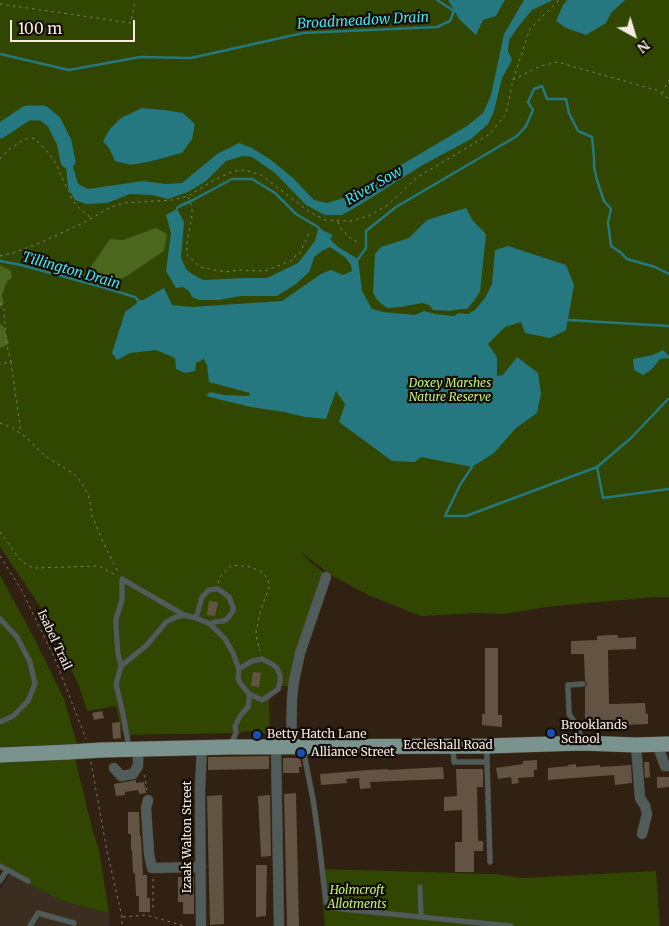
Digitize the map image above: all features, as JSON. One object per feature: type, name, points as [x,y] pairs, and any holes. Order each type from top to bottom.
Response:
[{"type":"main road","name":"Eccleshall Road","points":[[0,755],[229,747],[487,746],[581,743],[663,744]]},
{"type":"street","points":[[280,926],[292,698],[300,653],[326,577]]},
{"type":"street","name":"Eccleshall Road","points":[[663,744],[665,766],[669,766]]},
{"type":"street","points":[[636,745],[640,798],[647,814],[642,834]]},
{"type":"street","name":"Izaak Walton Street","points":[[202,748],[200,788],[202,926]]},
{"type":"street","points":[[114,768],[122,776],[134,774],[138,766],[133,749]]},
{"type":"street","points":[[148,800],[146,808],[149,854],[152,868],[201,867]]},
{"type":"lane","points":[[122,579],[184,615],[210,624],[230,646],[239,669],[238,678],[249,694],[262,700],[278,689],[280,675],[277,668],[272,664],[262,659],[252,661],[239,669]]},
{"type":"lane","points":[[122,579],[122,600],[116,619],[118,654],[121,666],[116,684],[133,749]]},
{"type":"lane","points":[[196,618],[202,598],[209,590],[218,589],[229,597],[233,607],[227,619],[210,624]]},
{"type":"lane","points":[[121,666],[147,645],[166,622],[184,615]]},
{"type":"lane","points":[[0,619],[17,637],[30,662],[34,684],[28,701],[13,716],[0,722]]},
{"type":"lane","points":[[581,743],[578,727],[569,714],[568,685],[583,684]]},
{"type":"lane","points":[[229,747],[236,733],[236,726],[240,716],[248,707],[249,694]]},
{"type":"lane","points":[[452,746],[454,762],[487,762]]},
{"type":"lane","points":[[487,746],[490,862]]},
{"type":"lane","points":[[290,747],[317,826],[326,902],[331,908],[511,926]]},
{"type":"lane","points":[[0,866],[28,881]]},
{"type":"lane","points":[[0,881],[7,870]]},
{"type":"lane","points":[[420,887],[421,917]]},
{"type":"lane","points":[[30,926],[38,912],[74,923]]},
{"type":"path","points":[[0,4],[131,23],[135,0]]},
{"type":"path","points":[[0,256],[40,243],[112,207],[124,203],[172,200],[188,196],[214,180],[234,171],[246,170],[261,175],[308,211],[325,220],[351,221],[369,216],[388,204],[416,178],[490,134],[506,114],[513,80],[530,29],[559,0]]},
{"type":"path","points":[[513,80],[538,67],[557,62],[656,90],[669,99]]},
{"type":"path","points":[[662,94],[669,80]]},
{"type":"path","points":[[0,159],[7,151],[23,140],[31,138],[35,140],[54,160],[72,199],[78,207],[92,218]]},
{"type":"path","points":[[188,196],[192,206],[192,214],[187,255],[200,267],[225,272],[239,270],[265,271],[293,260],[300,253],[310,232]]},
{"type":"path","points":[[338,221],[340,228],[347,236],[358,242]]},
{"type":"path","points":[[0,303],[4,310],[6,341],[11,362],[21,434]]},
{"type":"path","points":[[0,364],[11,362]]},
{"type":"path","points":[[0,423],[12,427],[45,456],[74,474],[82,483],[89,497],[92,515],[102,540],[122,579]]},
{"type":"path","points":[[0,532],[21,561],[32,568],[99,566],[122,579]]},
{"type":"path","name":"Isabel Trail","points":[[0,556],[21,589],[55,659],[85,735]]},
{"type":"path","points":[[218,589],[218,582],[224,572],[232,565],[251,566],[262,572],[267,578],[269,588],[261,609],[256,632],[262,659]]},
{"type":"path","points":[[138,766],[145,777],[148,800]]},
{"type":"path","points":[[94,777],[107,850],[122,917],[122,926]]},
{"type":"path","points":[[152,868],[153,909]]},
{"type":"path","points":[[122,917],[146,915],[186,926]]},
{"type":"shaded area","points":[[10,874],[62,901],[109,913],[109,926],[0,926],[0,889]]},
{"type":"green space","name":"Doxey Marshes Nature Reserve","points":[[0,0],[448,0],[459,19],[483,20],[496,16],[505,0],[669,0],[669,597],[554,606],[503,614],[478,613],[421,616],[368,595],[331,575],[302,553],[323,572],[299,649],[291,686],[281,686],[269,699],[270,735],[248,731],[236,733],[123,735],[116,706],[87,711],[79,686],[46,615],[0,547]],"holes":[[[142,108],[183,113],[182,153],[131,165],[115,161],[109,148]]]},
{"type":"green space","points":[[156,228],[167,234],[164,251],[127,276],[102,287],[75,281],[90,268],[110,239],[123,240]]},
{"type":"green space","points":[[0,265],[11,271],[12,278],[7,281],[2,295],[4,304],[0,307]]},
{"type":"green space","points":[[0,324],[4,327],[9,344],[0,348]]},
{"type":"green space","points":[[0,575],[64,699],[77,744],[0,747]]},
{"type":"green space","points":[[75,758],[99,850],[109,913],[62,901],[10,874],[0,864],[0,762]]},
{"type":"green space","name":"Holmcroft Allotments","points":[[319,869],[494,874],[522,878],[656,871],[660,926],[325,926]]},
{"type":"water","points":[[448,0],[505,0],[496,16],[483,20],[476,35],[459,19]]},
{"type":"water","points":[[524,0],[553,0],[532,10],[509,40],[508,51],[512,60],[502,78],[494,111],[488,124],[471,139],[421,166],[342,215],[325,215],[306,205],[275,173],[252,157],[243,156],[226,161],[206,181],[188,192],[168,199],[152,195],[130,194],[107,203],[86,204],[75,200],[68,188],[64,142],[78,184],[88,189],[143,181],[166,184],[182,183],[217,154],[239,143],[252,148],[271,160],[293,178],[314,200],[327,203],[347,197],[467,126],[483,113],[491,95],[504,34]]},
{"type":"water","points":[[567,0],[625,0],[611,13],[606,23],[586,35],[566,28],[556,21]]},
{"type":"water","points":[[142,108],[183,113],[195,124],[192,139],[182,153],[131,165],[115,161],[109,148],[103,141],[110,129],[121,118]]},
{"type":"water","points":[[466,208],[473,221],[486,234],[480,292],[467,309],[433,310],[429,305],[422,303],[387,308],[378,301],[373,293],[375,254],[381,247],[409,238],[427,220]]},
{"type":"water","points":[[177,209],[184,222],[181,258],[186,269],[203,280],[267,278],[298,263],[315,241],[318,227],[333,235],[330,239],[338,247],[358,259],[362,291],[372,309],[383,312],[415,315],[424,311],[454,316],[458,313],[468,314],[475,310],[485,298],[492,284],[495,250],[508,246],[566,265],[574,285],[566,330],[550,338],[525,333],[521,322],[505,327],[488,344],[497,357],[497,376],[503,375],[517,357],[538,373],[541,394],[537,413],[516,428],[494,453],[472,467],[421,457],[415,462],[392,461],[339,422],[345,404],[336,391],[326,419],[305,417],[206,396],[210,392],[224,395],[249,396],[250,393],[209,382],[207,365],[204,359],[196,363],[195,371],[185,373],[176,369],[175,358],[156,350],[130,353],[117,360],[112,353],[125,312],[136,304],[138,300],[143,300],[164,288],[172,305],[192,307],[282,301],[321,274],[331,270],[343,275],[352,271],[351,265],[346,258],[330,247],[314,257],[310,271],[296,284],[277,296],[241,296],[218,300],[199,300],[192,297],[189,291],[183,287],[176,288],[166,271],[171,233],[166,215]]},
{"type":"water","points":[[663,350],[669,358],[660,359],[651,370],[643,375],[634,370],[633,359],[653,355]]},
{"type":"building","points":[[209,601],[218,602],[215,616],[207,615]]},
{"type":"building","points":[[618,635],[618,638],[636,637],[636,649],[608,650],[609,704],[645,703],[648,724],[595,726],[585,718],[585,688],[587,684],[585,680],[584,654],[571,654],[571,641],[597,640],[597,636]]},
{"type":"building","points":[[485,648],[498,648],[498,715],[502,715],[502,727],[482,725],[482,714],[485,714]]},
{"type":"building","points":[[253,672],[261,673],[259,687],[251,686]]},
{"type":"building","points":[[102,711],[104,718],[94,720],[92,713]]},
{"type":"building","points":[[120,722],[121,738],[113,739],[112,723]]},
{"type":"building","points":[[269,756],[269,769],[208,770],[208,757]]},
{"type":"building","points":[[283,758],[300,758],[302,767],[299,767],[299,773],[283,773]]},
{"type":"building","points":[[537,760],[537,770],[534,770],[534,777],[518,778],[519,783],[512,784],[511,777],[498,779],[496,768],[523,764],[523,761]]},
{"type":"building","points":[[644,762],[649,762],[650,777],[645,778]]},
{"type":"building","points":[[576,764],[576,767],[631,765],[632,783],[615,785],[614,775],[548,780],[548,768]]},
{"type":"building","points":[[443,767],[444,779],[370,782],[371,788],[360,789],[359,778],[346,779],[347,783],[321,785],[320,774]]},
{"type":"building","points":[[456,769],[483,769],[483,787],[477,787],[478,841],[483,841],[483,851],[474,851],[474,872],[455,872],[455,842],[462,842],[462,810],[444,811],[444,797],[457,796]]},
{"type":"building","points":[[657,777],[669,777],[669,787],[657,788]]},
{"type":"building","points":[[136,780],[136,783],[144,782],[146,793],[139,794],[138,790],[116,796],[114,784]]},
{"type":"building","points":[[296,793],[299,926],[287,926],[284,794]]},
{"type":"building","points":[[222,795],[224,924],[210,925],[207,796]]},
{"type":"building","points":[[270,795],[271,856],[261,857],[258,796]]},
{"type":"building","points":[[128,812],[139,812],[143,875],[147,875],[147,898],[150,898],[150,912],[139,912],[139,896],[136,896],[135,873],[133,873],[131,834],[128,834]]},
{"type":"building","points":[[256,865],[267,865],[266,916],[256,917]]},
{"type":"building","points":[[178,877],[194,877],[194,914],[183,914],[183,902],[178,902]]},
{"type":"waterway","name":"Broadmeadow Drain","points":[[0,54],[69,70],[140,57],[191,58],[303,33],[437,27],[450,21],[454,11],[437,0]]},
{"type":"waterway","points":[[358,259],[366,248],[366,231],[396,207],[517,136],[526,126],[533,110],[528,102],[534,89],[542,86],[547,99],[566,99],[569,113],[578,131],[592,137],[597,180],[604,201],[611,209],[608,222],[611,246],[627,259],[655,267],[669,274]]},
{"type":"waterway","name":"River Sow","points":[[0,131],[27,113],[43,113],[54,122],[64,142],[68,161]]},
{"type":"waterway","points":[[177,208],[232,179],[252,179],[275,193],[296,214],[318,227]]},
{"type":"waterway","name":"Tillington Drain","points":[[0,261],[102,287],[135,297],[138,300]]},
{"type":"waterway","points":[[568,320],[669,326]]},
{"type":"waterway","points":[[472,467],[460,485],[445,516],[466,516],[597,467],[631,438],[668,399]]},
{"type":"waterway","points":[[597,467],[603,498],[669,489]]},
{"type":"place","name":"Brooklands School","points":[[551,733]]},
{"type":"place","name":"Betty Hatch Lane","points":[[257,735]]},
{"type":"place","name":"Alliance Street","points":[[301,753]]}]
